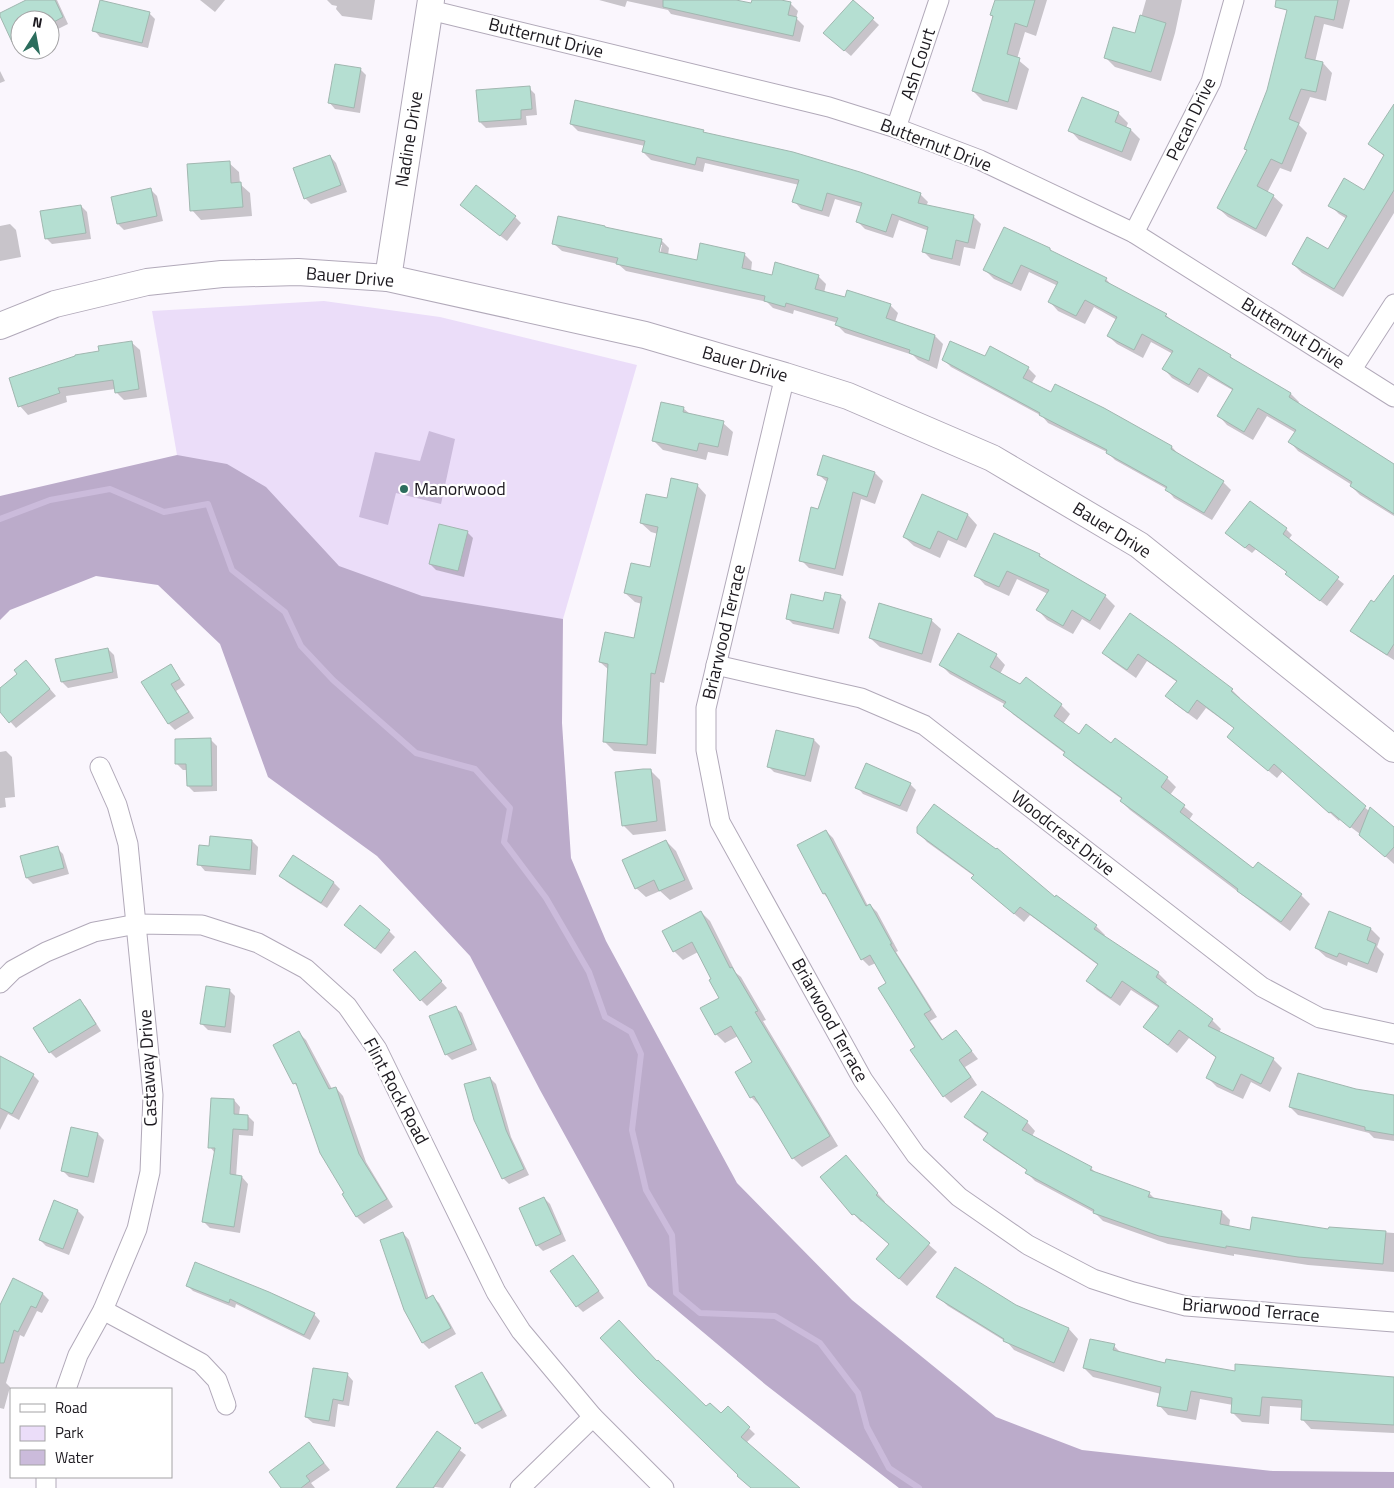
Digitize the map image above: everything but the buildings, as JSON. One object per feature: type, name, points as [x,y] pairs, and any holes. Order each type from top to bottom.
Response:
[{"type":"street","name":"Ash Court","points":[[896,128],[939,0]]},
{"type":"street","name":"Pecan Drive","points":[[1134,233],[1211,82],[1234,0]]},
{"type":"street","name":"Butternut Drive","points":[[430,5],[829,107],[896,128],[980,160],[1134,233],[1394,397]]},
{"type":"street","name":"Nadine Drive","points":[[388,278],[430,5]]},
{"type":"street","name":"Bauer Drive","points":[[0,326],[55,304],[147,282],[222,274],[298,272],[388,278],[645,336],[784,376],[848,396],[992,458],[1139,545],[1394,748]]},
{"type":"street","points":[[1352,369],[1394,304]]},
{"type":"street","name":"Briarwood Terrace","points":[[784,376],[706,708],[706,750],[720,822],[863,1080],[916,1155],[959,1197],[1028,1245],[1093,1279],[1186,1306],[1394,1322]]},
{"type":"street","name":"Woodcrest Drive","points":[[716,665],[861,698],[924,725],[1262,987],[1320,1018],[1394,1034]]},
{"type":"street","name":"Castaway Drive","points":[[66,1388],[78,1355],[103,1310],[137,1229],[150,1172],[153,1095],[128,844],[117,805],[100,766]]},
{"type":"street","name":"Flint Rock Road","points":[[0,982],[13,970],[46,952],[94,932],[137,924],[202,926],[258,943],[306,970],[347,1006],[377,1049],[496,1292],[521,1331],[593,1417],[664,1488]]},
{"type":"street","points":[[103,1310],[201,1363],[217,1380],[226,1405]]},
{"type":"street","points":[[520,1488],[593,1417]]},
{"type":"green space","name":"Manorwood","points":[[324,301],[440,317],[637,365],[563,619],[478,653],[239,522],[177,455],[152,311]]},
{"type":"shaded area","points":[[177,455],[227,464],[266,487],[339,566],[422,596],[563,619],[562,723],[571,858],[606,941],[737,1183],[852,1300],[996,1417],[1082,1450],[1273,1471],[1394,1472],[1394,1488],[899,1488],[766,1385],[648,1286],[540,1090],[470,956],[377,856],[268,777],[220,644],[158,585],[96,576],[10,610],[0,620],[0,496]]},
{"type":"water","points":[[429,431],[455,439],[441,504],[396,493],[388,525],[359,517],[375,452],[420,461]]},
{"type":"waterway","points":[[0,519],[50,500],[110,489],[164,512],[208,504],[232,570],[285,612],[301,646],[333,680],[416,753],[475,769],[510,808],[504,842],[546,898],[589,972],[605,1017],[631,1032],[641,1054],[632,1130],[646,1190],[672,1235],[676,1293],[700,1313],[775,1316],[820,1343],[858,1393],[867,1427],[889,1468],[919,1488]]},
{"type":"place","name":"Manorwood","points":[[404,489]]}]
